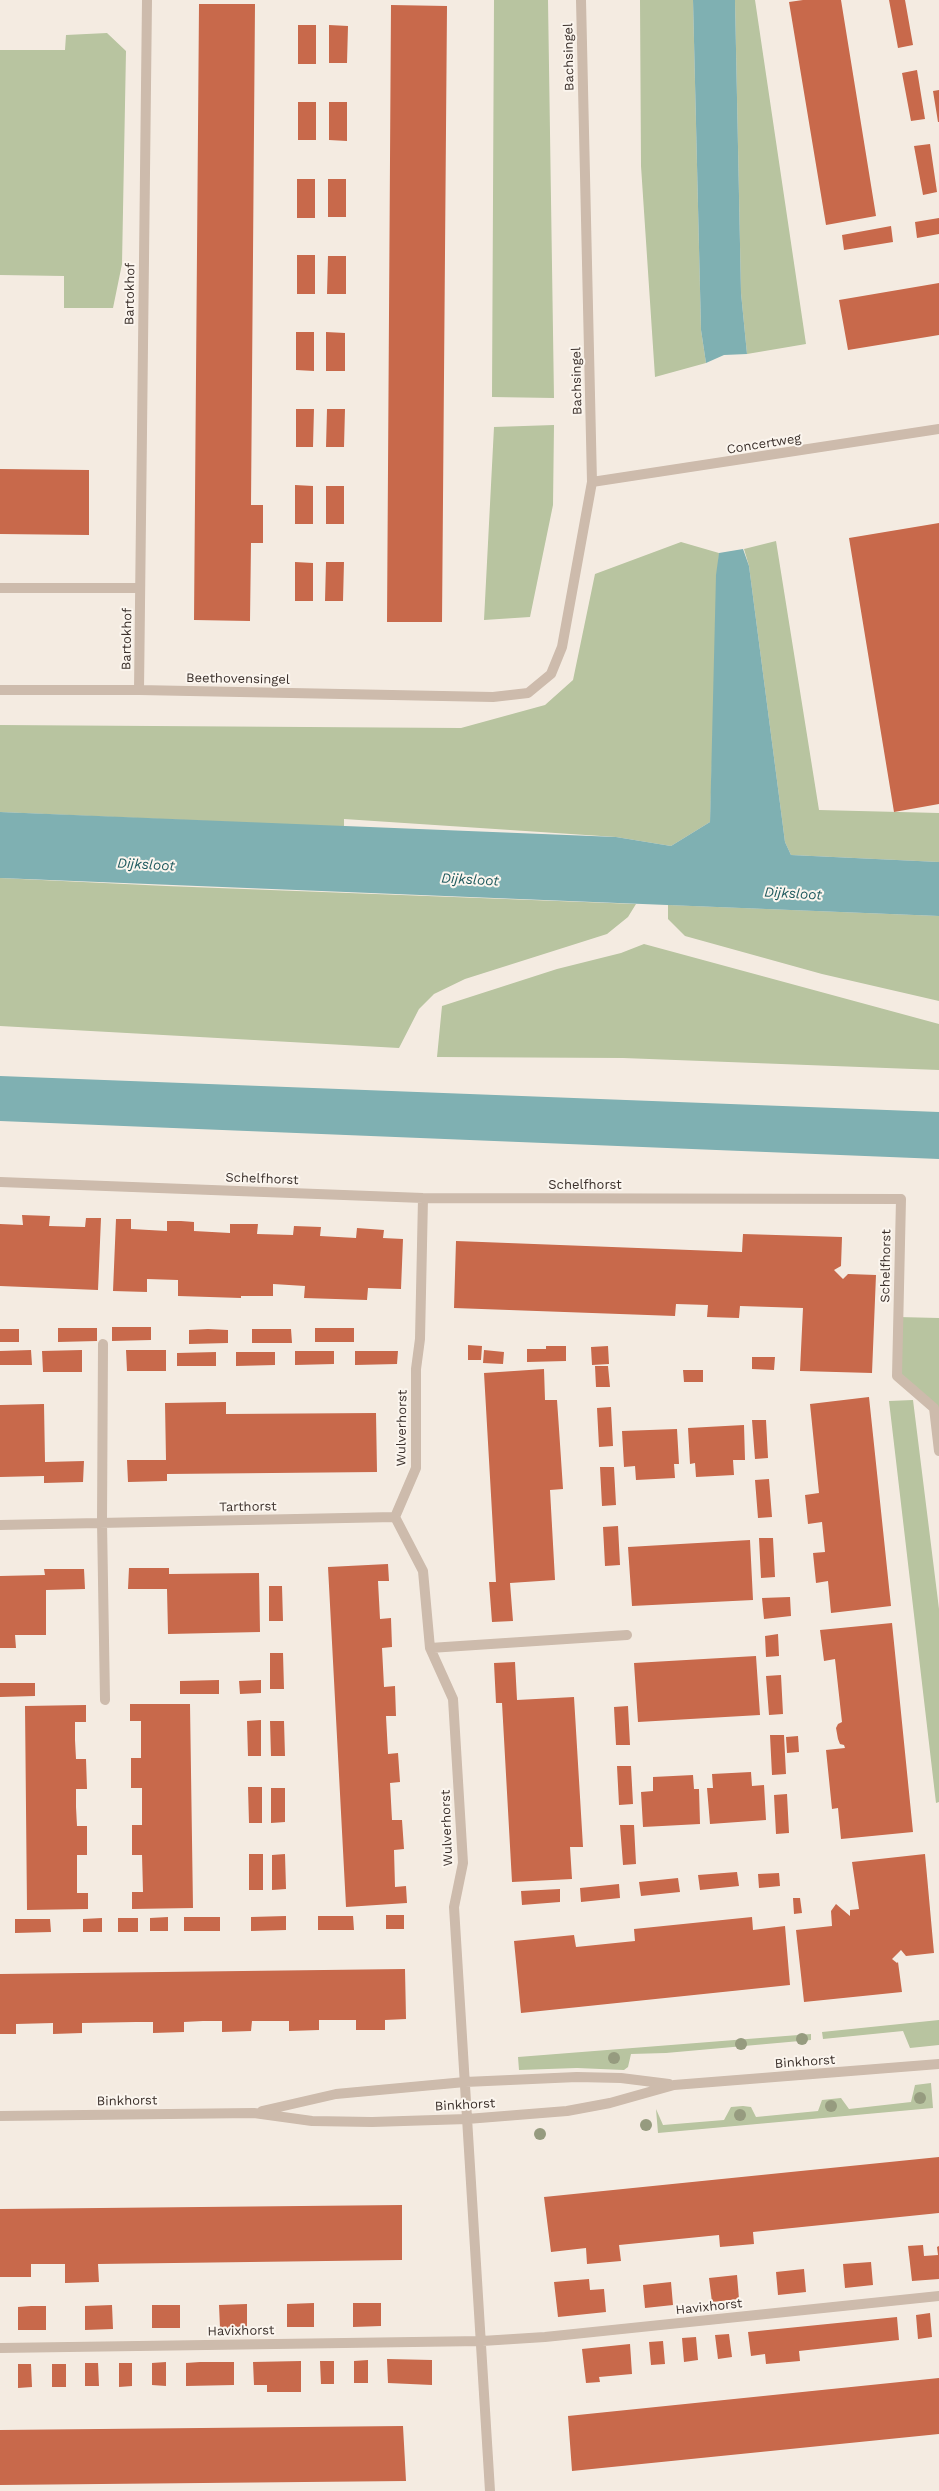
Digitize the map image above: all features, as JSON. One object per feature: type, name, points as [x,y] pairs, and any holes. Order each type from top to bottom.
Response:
[{"type":"street","name":"Bartokhof","points":[[139,690],[147,0]]},
{"type":"street","name":"Bachsingel","points":[[476,697],[528,693],[551,674],[562,646],[592,482],[580,0]]},
{"type":"street","name":"Concertweg","points":[[592,482],[939,429]]},
{"type":"street","points":[[0,588],[140,588]]},
{"type":"street","name":"Beethovensingel","points":[[0,690],[139,690],[476,697]]},
{"type":"street","name":"Schelfhorst","points":[[0,1182],[422,1198],[901,1199],[897,1376],[934,1408],[939,1451]]},
{"type":"street","name":"Wulverhorst","points":[[422,1198],[420,1339],[416,1369],[416,1468],[395,1517],[423,1572],[430,1648],[453,1699],[463,1863],[454,1907],[467,2119]]},
{"type":"street","points":[[103,1344],[102,1522],[105,1700]]},
{"type":"street","name":"Tarthorst","points":[[0,1525],[395,1517]]},
{"type":"street","points":[[430,1648],[627,1635]]},
{"type":"street","name":"Binkhorst","points":[[0,2116],[254,2113],[312,2121],[372,2122],[467,2119],[567,2111],[610,2103],[674,2085],[939,2064]]},
{"type":"street","name":"Binkhorst","points":[[254,2113],[336,2094],[465,2082],[577,2077],[621,2078],[674,2085]]},
{"type":"street","points":[[467,2119],[482,2341],[490,2491]]},
{"type":"street","name":"Havixhorst","points":[[0,2348],[482,2341],[545,2337],[939,2296]]},
{"type":"green space","points":[[494,0],[548,0],[554,398],[492,397]]},
{"type":"green space","points":[[640,0],[693,0],[701,330],[706,363],[655,377],[641,166]]},
{"type":"green space","points":[[735,0],[755,0],[806,344],[747,354],[741,293]]},
{"type":"green space","points":[[107,33],[126,51],[122,264],[113,308],[64,308],[64,276],[0,275],[0,50],[65,50],[66,35]]},
{"type":"green space","points":[[554,425],[553,505],[530,617],[484,620],[494,427]]},
{"type":"green space","points":[[776,541],[819,810],[939,813],[939,862],[791,855],[785,842],[749,566],[744,549]]},
{"type":"green space","points":[[681,542],[719,553],[710,822],[671,846],[616,837],[344,819],[344,827],[0,812],[0,725],[461,728],[545,705],[573,680],[595,574]]},
{"type":"green space","points":[[0,878],[166,886],[636,904],[628,917],[607,934],[465,979],[434,994],[419,1009],[399,1048],[0,1026]]},
{"type":"green space","points":[[668,905],[939,916],[939,1001],[822,974],[685,936],[668,919]]},
{"type":"green space","points":[[644,944],[939,1024],[939,1070],[623,1058],[437,1057],[442,1006],[557,969],[621,953]]},
{"type":"green space","points":[[898,1317],[939,1318],[939,1408],[934,1408],[897,1376]]},
{"type":"green space","points":[[913,1400],[939,1609],[939,1802],[936,1803],[889,1401]]},
{"type":"green space","points":[[939,2020],[939,2045],[910,2048],[903,2031],[823,2039],[822,2032]]},
{"type":"green space","points":[[811,2034],[811,2040],[666,2053],[631,2054],[628,2067],[624,2070],[577,2068],[519,2070],[518,2057]]},
{"type":"green space","points":[[931,2083],[933,2108],[658,2133],[656,2109],[663,2125],[724,2120],[731,2107],[751,2107],[756,2117],[818,2111],[822,2100],[841,2098],[849,2109],[911,2102],[915,2085]]},
{"type":"water","points":[[693,0],[735,0],[741,293],[747,354],[724,355],[706,363],[701,330]]},
{"type":"water","name":"Dijksloot","points":[[743,549],[749,566],[785,842],[791,855],[939,862],[939,916],[0,878],[0,812],[616,837],[671,846],[710,822],[716,575],[719,553]]},
{"type":"water","points":[[0,1076],[939,1112],[939,1159],[0,1121]]},
{"type":"building","points":[[803,0],[841,0],[876,216],[826,225],[789,2]]},
{"type":"building","points":[[889,0],[905,0],[913,45],[898,48]]},
{"type":"building","points":[[199,4],[255,4],[251,505],[263,505],[263,543],[251,543],[250,621],[194,620]]},
{"type":"building","points":[[391,5],[447,6],[442,622],[387,622]]},
{"type":"building","points":[[298,25],[316,25],[316,64],[298,64]]},
{"type":"building","points":[[329,25],[348,26],[347,63],[329,63]]},
{"type":"building","points":[[917,70],[925,119],[911,121],[902,73]]},
{"type":"building","points":[[939,90],[939,122],[938,122],[933,91]]},
{"type":"building","points":[[298,102],[316,102],[316,140],[298,140]]},
{"type":"building","points":[[329,102],[347,102],[347,141],[329,140]]},
{"type":"building","points":[[930,144],[937,192],[923,195],[914,146]]},
{"type":"building","points":[[297,179],[315,179],[315,218],[297,218]]},
{"type":"building","points":[[328,179],[346,179],[346,217],[328,217]]},
{"type":"building","points":[[939,218],[939,234],[917,238],[915,222]]},
{"type":"building","points":[[891,226],[893,242],[844,250],[842,235]]},
{"type":"building","points":[[297,255],[315,255],[315,294],[297,294]]},
{"type":"building","points":[[328,256],[346,256],[346,294],[327,294]]},
{"type":"building","points":[[939,283],[939,335],[848,350],[839,300]]},
{"type":"building","points":[[296,332],[314,332],[314,371],[296,370]]},
{"type":"building","points":[[326,332],[345,333],[345,371],[326,371]]},
{"type":"building","points":[[296,409],[314,409],[313,447],[296,447]]},
{"type":"building","points":[[327,409],[345,409],[344,447],[326,447]]},
{"type":"building","points":[[0,469],[89,470],[89,535],[0,534]]},
{"type":"building","points":[[295,485],[313,486],[313,524],[295,524]]},
{"type":"building","points":[[326,486],[344,486],[344,524],[326,524]]},
{"type":"building","points":[[939,523],[939,804],[894,812],[849,538]]},
{"type":"building","points":[[295,562],[313,563],[313,601],[295,601]]},
{"type":"building","points":[[326,562],[344,562],[343,601],[325,601]]},
{"type":"building","points":[[22,1215],[50,1216],[49,1226],[85,1227],[86,1218],[101,1218],[98,1290],[0,1286],[0,1224],[23,1225]]},
{"type":"building","points":[[116,1219],[131,1219],[131,1229],[167,1231],[167,1221],[194,1222],[194,1231],[230,1233],[230,1224],[258,1224],[257,1234],[293,1235],[294,1226],[321,1227],[320,1236],[356,1238],[357,1228],[384,1230],[383,1238],[403,1239],[401,1289],[368,1288],[367,1300],[304,1298],[305,1286],[273,1284],[273,1296],[241,1296],[241,1298],[178,1296],[178,1280],[147,1279],[147,1292],[113,1291]]},
{"type":"building","points":[[743,1234],[842,1237],[841,1266],[834,1270],[843,1279],[848,1274],[876,1275],[872,1373],[800,1371],[803,1308],[740,1306],[739,1318],[707,1317],[708,1305],[676,1304],[675,1316],[454,1308],[456,1241],[742,1252]]},
{"type":"building","points":[[112,1327],[151,1327],[151,1340],[112,1341]]},
{"type":"building","points":[[58,1328],[97,1328],[97,1341],[58,1342]]},
{"type":"building","points":[[315,1328],[354,1328],[354,1342],[315,1342]]},
{"type":"building","points":[[0,1329],[19,1329],[19,1342],[0,1342]]},
{"type":"building","points":[[252,1329],[291,1329],[292,1343],[252,1343]]},
{"type":"building","points":[[189,1330],[228,1330],[228,1343],[189,1344]]},
{"type":"building","points":[[468,1345],[482,1346],[481,1360],[468,1360]]},
{"type":"building","points":[[546,1346],[566,1346],[566,1361],[527,1362],[527,1349],[546,1349]]},
{"type":"building","points":[[608,1346],[609,1364],[592,1365],[591,1347]]},
{"type":"building","points":[[31,1350],[32,1365],[0,1365],[0,1351]]},
{"type":"building","points":[[82,1350],[82,1372],[43,1372],[42,1351]]},
{"type":"building","points":[[126,1350],[166,1350],[166,1371],[127,1371]]},
{"type":"building","points":[[484,1350],[504,1352],[503,1364],[483,1363]]},
{"type":"building","points":[[295,1351],[334,1351],[334,1364],[295,1365]]},
{"type":"building","points":[[355,1351],[398,1351],[397,1364],[355,1365]]},
{"type":"building","points":[[216,1352],[216,1366],[177,1366],[177,1353]]},
{"type":"building","points":[[236,1352],[275,1352],[275,1365],[236,1366]]},
{"type":"building","points":[[752,1357],[775,1357],[774,1370],[752,1369]]},
{"type":"building","points":[[595,1366],[608,1366],[610,1387],[596,1387]]},
{"type":"building","points":[[544,1369],[545,1400],[557,1400],[563,1489],[550,1490],[555,1580],[510,1583],[513,1621],[492,1622],[489,1582],[496,1582],[484,1373]]},
{"type":"building","points":[[683,1370],[703,1370],[703,1382],[684,1382]]},
{"type":"building","points":[[869,1397],[891,1606],[831,1613],[828,1581],[816,1583],[813,1553],[825,1552],[822,1522],[808,1524],[805,1495],[819,1493],[810,1404]]},
{"type":"building","points":[[226,1402],[226,1414],[376,1413],[377,1472],[167,1474],[167,1481],[128,1482],[127,1460],[166,1460],[165,1403]]},
{"type":"building","points":[[44,1404],[45,1462],[84,1461],[83,1482],[44,1483],[44,1476],[0,1477],[0,1405]]},
{"type":"building","points":[[611,1407],[613,1446],[599,1447],[597,1408]]},
{"type":"building","points":[[752,1420],[766,1420],[768,1458],[755,1459]]},
{"type":"building","points":[[744,1425],[745,1460],[733,1460],[734,1475],[696,1477],[695,1463],[690,1464],[688,1428]]},
{"type":"building","points":[[677,1429],[679,1464],[674,1464],[675,1478],[636,1480],[635,1466],[624,1467],[622,1431]]},
{"type":"building","points":[[600,1467],[614,1467],[616,1505],[602,1506]]},
{"type":"building","points":[[769,1479],[772,1517],[758,1518],[755,1480]]},
{"type":"building","points":[[618,1526],[620,1565],[605,1566],[603,1527]]},
{"type":"building","points":[[759,1538],[773,1538],[775,1577],[761,1578]]},
{"type":"building","points":[[750,1540],[753,1600],[632,1606],[628,1547]]},
{"type":"building","points":[[388,1564],[389,1581],[378,1581],[380,1619],[391,1618],[392,1647],[382,1648],[384,1687],[395,1686],[396,1716],[386,1716],[388,1754],[398,1753],[400,1782],[390,1783],[392,1820],[402,1820],[404,1849],[394,1850],[395,1887],[406,1886],[407,1903],[346,1907],[328,1567]]},
{"type":"building","points":[[129,1568],[169,1568],[169,1574],[259,1573],[260,1632],[168,1634],[167,1589],[128,1589]]},
{"type":"building","points":[[44,1569],[84,1569],[85,1589],[46,1590],[46,1635],[15,1635],[16,1648],[0,1648],[0,1576],[45,1575]]},
{"type":"building","points":[[269,1586],[282,1586],[283,1621],[269,1621]]},
{"type":"building","points":[[790,1597],[791,1616],[764,1619],[762,1598]]},
{"type":"building","points":[[892,1623],[913,1832],[841,1839],[838,1808],[832,1809],[826,1750],[845,1748],[844,1745],[840,1744],[836,1728],[838,1724],[842,1722],[835,1659],[824,1661],[820,1630]]},
{"type":"building","points":[[778,1634],[779,1656],[766,1657],[765,1636]]},
{"type":"building","points":[[270,1653],[283,1653],[284,1689],[270,1689]]},
{"type":"building","points":[[756,1656],[760,1715],[638,1722],[634,1663]]},
{"type":"building","points":[[515,1662],[517,1700],[574,1697],[583,1847],[570,1847],[572,1879],[512,1882],[502,1703],[496,1703],[494,1663]]},
{"type":"building","points":[[781,1675],[783,1714],[769,1715],[766,1676]]},
{"type":"building","points":[[219,1680],[219,1694],[180,1694],[180,1681]]},
{"type":"building","points":[[261,1680],[261,1693],[240,1694],[239,1681]]},
{"type":"building","points":[[0,1683],[35,1683],[35,1696],[0,1697]]},
{"type":"building","points":[[130,1704],[190,1704],[193,1908],[132,1909],[132,1892],[143,1892],[142,1855],[132,1855],[132,1825],[142,1825],[142,1788],[131,1788],[131,1758],[141,1758],[141,1721],[130,1721]]},
{"type":"building","points":[[86,1705],[86,1722],[75,1722],[75,1740],[76,1759],[86,1759],[87,1789],[76,1789],[77,1826],[87,1826],[87,1855],[77,1855],[77,1893],[88,1893],[88,1909],[27,1910],[25,1706]]},
{"type":"building","points":[[628,1706],[630,1745],[616,1745],[614,1707]]},
{"type":"building","points":[[261,1720],[261,1756],[248,1756],[247,1721]]},
{"type":"building","points":[[270,1721],[284,1721],[285,1756],[271,1756]]},
{"type":"building","points":[[770,1735],[784,1735],[786,1774],[772,1775]]},
{"type":"building","points":[[798,1736],[799,1752],[787,1753],[786,1737]]},
{"type":"building","points":[[617,1766],[631,1766],[633,1804],[619,1805]]},
{"type":"building","points":[[751,1772],[752,1786],[764,1785],[766,1820],[710,1824],[707,1788],[713,1788],[712,1774]]},
{"type":"building","points":[[693,1775],[694,1789],[699,1789],[700,1824],[643,1827],[641,1792],[653,1791],[653,1777]]},
{"type":"building","points":[[248,1787],[262,1787],[262,1823],[249,1823]]},
{"type":"building","points":[[271,1788],[285,1788],[285,1822],[271,1823]]},
{"type":"building","points":[[787,1794],[789,1833],[776,1834],[774,1795]]},
{"type":"building","points":[[620,1825],[634,1825],[636,1864],[623,1865]]},
{"type":"building","points":[[249,1854],[263,1854],[263,1890],[249,1890]]},
{"type":"building","points":[[285,1854],[286,1889],[272,1890],[272,1855]]},
{"type":"building","points":[[925,1854],[934,1953],[906,1956],[901,1950],[892,1959],[897,1963],[898,1962],[902,1992],[804,2002],[796,1930],[832,1926],[831,1911],[836,1904],[850,1916],[850,1910],[859,1909],[852,1862]]},
{"type":"building","points":[[737,1872],[739,1886],[700,1890],[698,1875]]},
{"type":"building","points":[[779,1873],[780,1886],[759,1888],[758,1874]]},
{"type":"building","points":[[678,1878],[680,1892],[641,1896],[639,1882]]},
{"type":"building","points":[[619,1884],[620,1898],[581,1902],[580,1888]]},
{"type":"building","points":[[560,1889],[560,1902],[522,1905],[521,1891]]},
{"type":"building","points":[[793,1898],[800,1898],[802,1913],[794,1914]]},
{"type":"building","points":[[386,1915],[404,1915],[404,1929],[386,1929]]},
{"type":"building","points":[[286,1916],[286,1930],[251,1931],[251,1917]]},
{"type":"building","points":[[318,1916],[353,1916],[354,1930],[318,1930]]},
{"type":"building","points":[[168,1917],[168,1931],[150,1931],[150,1918]]},
{"type":"building","points":[[184,1917],[220,1917],[220,1931],[184,1931]]},
{"type":"building","points":[[752,1917],[753,1930],[785,1926],[790,1985],[521,2013],[514,1941],[574,1935],[576,1947],[635,1941],[634,1929]]},
{"type":"building","points":[[102,1918],[102,1932],[83,1932],[83,1919]]},
{"type":"building","points":[[118,1918],[138,1918],[138,1932],[118,1932]]},
{"type":"building","points":[[15,1919],[50,1919],[51,1932],[15,1933]]},
{"type":"building","points":[[405,1969],[406,2019],[385,2020],[385,2030],[356,2030],[356,2020],[319,2020],[319,2030],[289,2031],[289,2021],[252,2021],[251,2031],[222,2032],[222,2021],[203,2021],[184,2022],[184,2032],[153,2033],[153,2022],[136,2022],[82,2023],[82,2033],[53,2034],[53,2023],[16,2024],[16,2034],[0,2034],[0,1974]]},
{"type":"building","points":[[939,2157],[939,2213],[753,2232],[754,2244],[720,2247],[719,2235],[619,2245],[621,2261],[587,2264],[586,2248],[551,2252],[544,2197]]},
{"type":"building","points":[[402,2205],[402,2260],[98,2264],[99,2282],[65,2283],[65,2264],[31,2264],[31,2277],[0,2277],[0,2209]]},
{"type":"building","points":[[923,2245],[924,2256],[938,2255],[937,2247],[939,2246],[939,2279],[912,2281],[908,2246]]},
{"type":"building","points":[[871,2262],[873,2285],[845,2288],[843,2264]]},
{"type":"building","points":[[804,2269],[806,2292],[778,2295],[776,2272]]},
{"type":"building","points":[[737,2275],[739,2299],[712,2302],[709,2278]]},
{"type":"building","points":[[589,2279],[590,2290],[604,2289],[606,2312],[558,2317],[554,2282]]},
{"type":"building","points":[[671,2282],[673,2305],[645,2308],[643,2285]]},
{"type":"building","points":[[314,2303],[314,2327],[287,2327],[287,2304]]},
{"type":"building","points":[[353,2303],[381,2303],[381,2326],[353,2327]]},
{"type":"building","points":[[247,2304],[247,2328],[220,2328],[219,2305]]},
{"type":"building","points":[[112,2305],[113,2329],[85,2330],[85,2306]]},
{"type":"building","points":[[152,2305],[180,2305],[180,2328],[152,2328]]},
{"type":"building","points":[[46,2306],[46,2330],[18,2330],[18,2307]]},
{"type":"building","points":[[930,2313],[932,2337],[918,2339],[916,2315]]},
{"type":"building","points":[[897,2317],[899,2340],[799,2351],[800,2361],[766,2364],[765,2354],[751,2356],[748,2332]]},
{"type":"building","points":[[729,2334],[732,2357],[718,2359],[715,2335]]},
{"type":"building","points":[[696,2337],[698,2360],[684,2362],[682,2338]]},
{"type":"building","points":[[663,2341],[665,2364],[651,2365],[649,2342]]},
{"type":"building","points":[[630,2344],[632,2374],[599,2377],[600,2382],[586,2383],[582,2349]]},
{"type":"building","points":[[387,2359],[432,2360],[432,2385],[388,2383]]},
{"type":"building","points":[[368,2360],[368,2383],[354,2383],[354,2361]]},
{"type":"building","points":[[301,2361],[301,2392],[267,2392],[267,2385],[254,2385],[253,2362]]},
{"type":"building","points":[[320,2361],[334,2361],[334,2384],[321,2384]]},
{"type":"building","points":[[166,2362],[166,2386],[152,2385],[152,2363]]},
{"type":"building","points":[[234,2362],[234,2385],[186,2386],[186,2363]]},
{"type":"building","points":[[85,2363],[98,2363],[99,2386],[85,2386]]},
{"type":"building","points":[[119,2363],[132,2363],[132,2386],[119,2387]]},
{"type":"building","points":[[18,2364],[31,2364],[32,2387],[18,2388]]},
{"type":"building","points":[[52,2364],[66,2364],[66,2387],[52,2387]]},
{"type":"building","points":[[939,2378],[939,2434],[572,2471],[568,2416]]},
{"type":"building","points":[[403,2426],[406,2481],[0,2485],[0,2430]]}]
